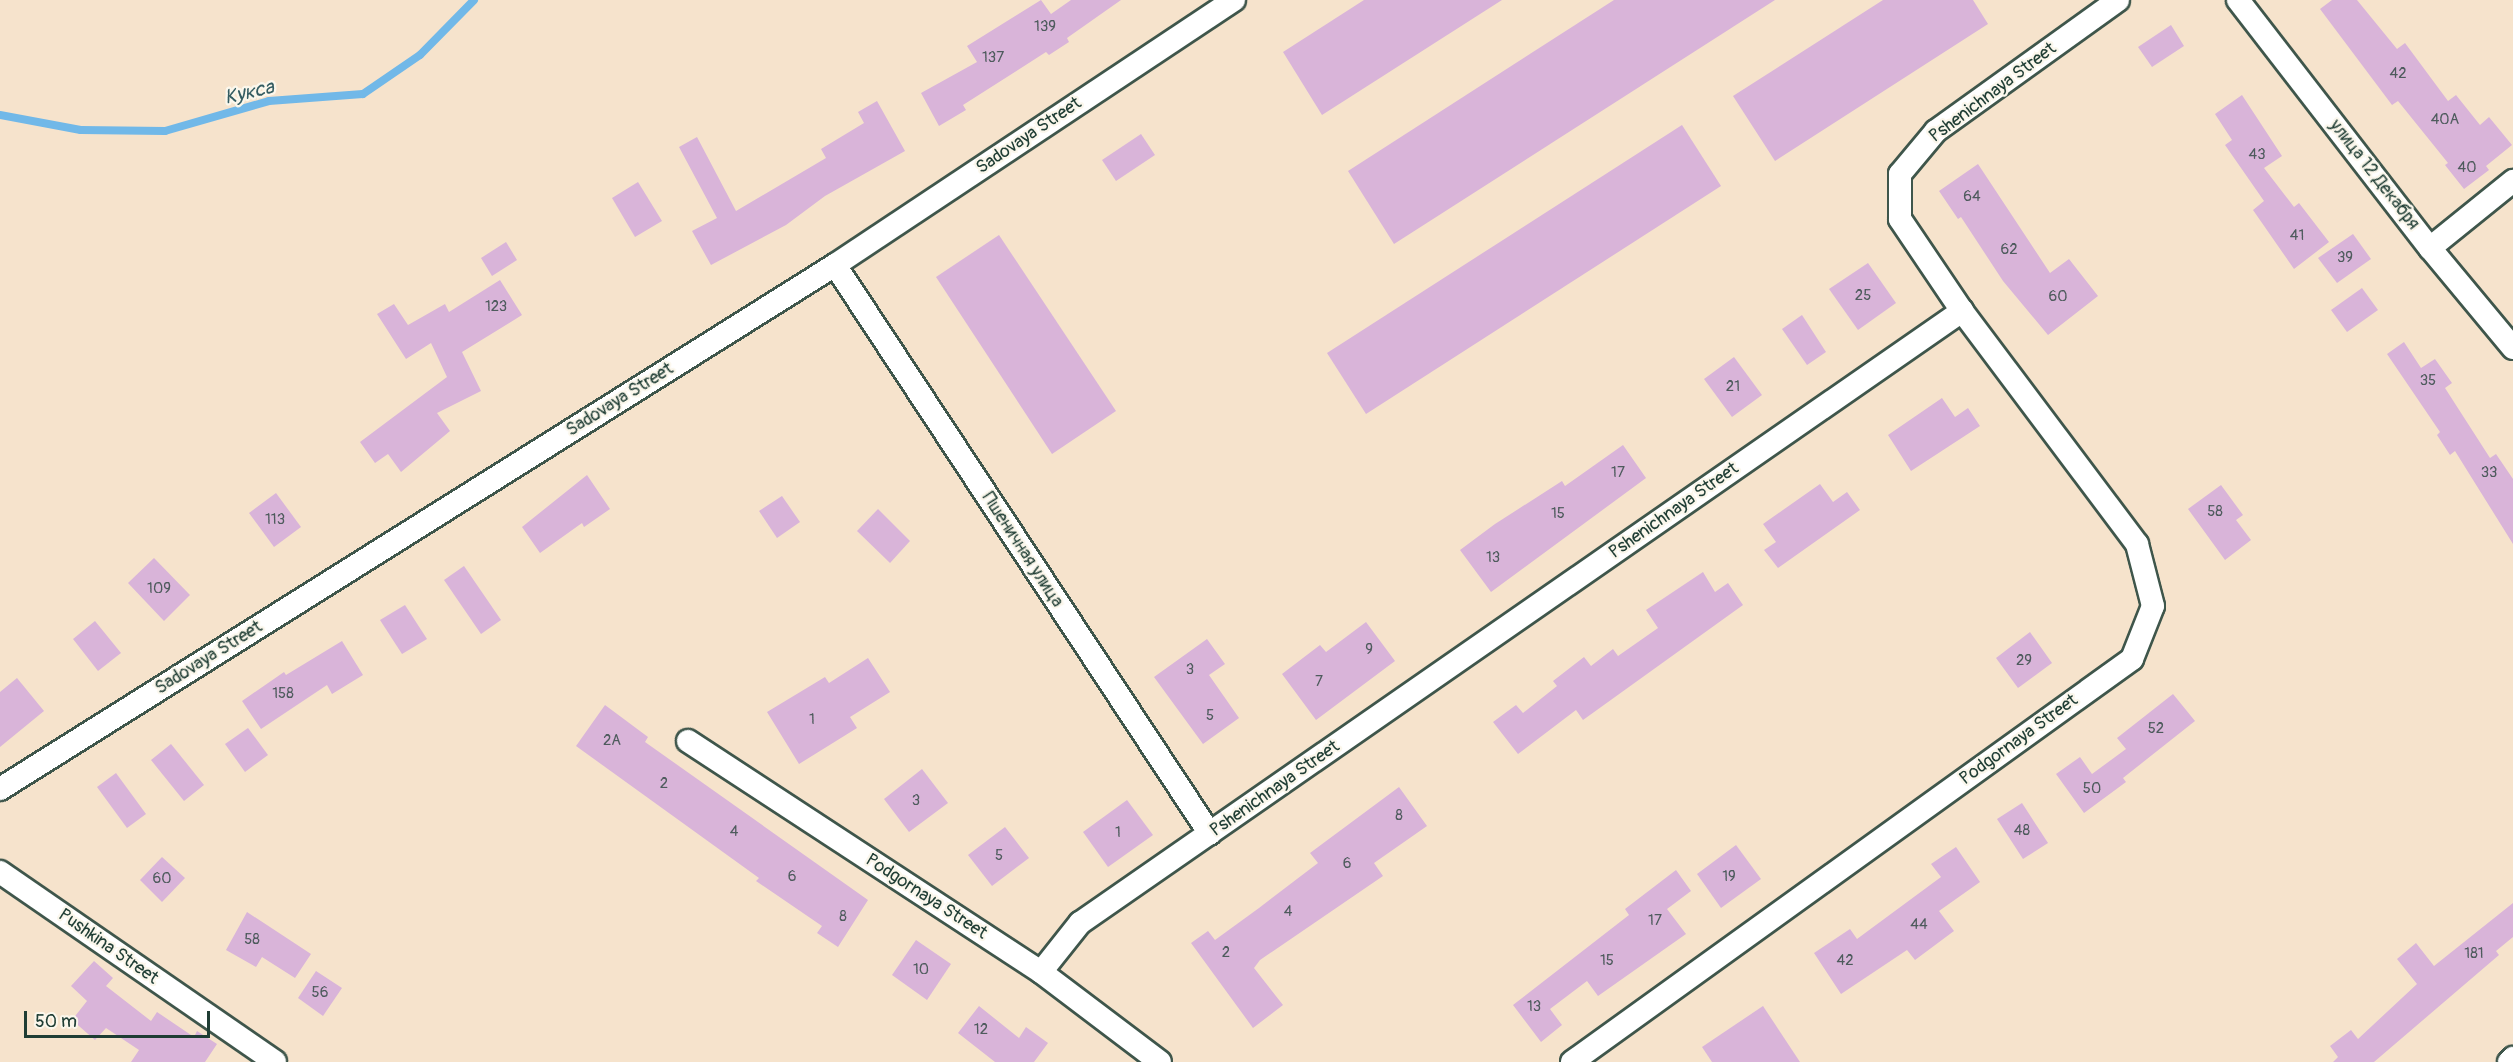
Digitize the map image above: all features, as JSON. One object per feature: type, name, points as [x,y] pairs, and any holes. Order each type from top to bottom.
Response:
[{"type":"street","name":"Sadovaya Street","points":[[0,789],[835,265],[1234,0]]},
{"type":"street","name":"Pshenichnaya Street","points":[[1041,972],[1080,923],[1962,311],[1900,219],[1900,174],[1936,131],[2118,0]]},
{"type":"street","name":"улица 12 Декабря","points":[[2238,0],[2430,248],[2513,348]]},
{"type":"street","points":[[2430,248],[2513,182]]},
{"type":"street","name":"Пшеничная улица","points":[[835,265],[1210,834]]},
{"type":"street","name":"Podgornaya Street","points":[[1572,1062],[2132,659],[2153,606],[2137,544],[1962,311]]},
{"type":"street","name":"Podgornaya Street","points":[[688,741],[1041,972],[1160,1062]]},
{"type":"street","name":"Pushkina Street","points":[[0,872],[275,1062]]},
{"type":"street","points":[[2509,1062],[2513,1058]]},
{"type":"building","points":[[1041,0],[1051,14],[1071,0],[1121,0],[1067,38],[1069,42],[1049,55],[1046,52],[963,105],[966,110],[939,126],[921,93],[977,62],[967,46]]},
{"type":"building","points":[[1364,0],[1502,0],[1322,115],[1283,52]]},
{"type":"building","points":[[1614,0],[1775,0],[1394,244],[1348,171]]},
{"type":"building","points":[[1883,0],[1973,0],[1988,24],[1775,161],[1733,96]]},
{"type":"building","points":[[2332,0],[2357,0],[2397,49],[2405,43],[2448,101],[2456,95],[2480,125],[2489,117],[2512,145],[2486,166],[2489,170],[2464,189],[2445,165],[2448,163],[2398,101],[2392,105],[2320,9]]},
{"type":"building","points":[[2171,25],[2184,46],[2152,67],[2138,47]]},
{"type":"building","points":[[2242,95],[2282,156],[2264,168],[2294,207],[2299,203],[2329,242],[2294,269],[2253,210],[2264,201],[2225,145],[2232,140],[2215,114]]},
{"type":"building","points":[[877,101],[905,151],[825,196],[786,225],[711,265],[692,231],[717,218],[679,147],[697,137],[736,211],[826,158],[821,149],[864,123],[858,112]]},
{"type":"building","points":[[1682,125],[1721,186],[1366,414],[1327,353]]},
{"type":"building","points":[[1141,134],[1155,155],[1116,181],[1102,160]]},
{"type":"building","points":[[1978,164],[2050,273],[2069,259],[2098,296],[2048,335],[2003,281],[1961,217],[1958,219],[1939,191]]},
{"type":"building","points":[[638,182],[662,221],[635,237],[612,198]]},
{"type":"building","points":[[2353,234],[2371,259],[2337,283],[2318,258]]},
{"type":"building","points":[[999,235],[1116,411],[1052,454],[936,277]]},
{"type":"building","points":[[506,242],[517,260],[492,276],[481,258]]},
{"type":"building","points":[[1868,263],[1896,303],[1858,330],[1829,289]]},
{"type":"building","points":[[500,280],[522,315],[462,352],[481,391],[437,413],[450,431],[401,472],[388,454],[375,463],[360,442],[447,377],[431,343],[406,359],[377,314],[394,304],[408,325],[445,304],[449,312]]},
{"type":"building","points":[[2362,288],[2378,310],[2347,332],[2331,310]]},
{"type":"building","points":[[1802,315],[1826,352],[1807,365],[1782,329]]},
{"type":"building","points":[[2404,342],[2421,368],[2435,359],[2452,383],[2445,388],[2490,458],[2496,454],[2513,479],[2513,544],[2455,451],[2450,455],[2437,435],[2440,432],[2387,354]]},
{"type":"building","points":[[1734,357],[1762,395],[1732,417],[1704,379]]},
{"type":"building","points":[[1942,398],[1955,417],[1968,408],[1980,426],[1911,471],[1888,435]]},
{"type":"building","points":[[1623,445],[1646,478],[1491,592],[1460,550],[1495,524],[1562,481],[1565,486]]},
{"type":"building","points":[[587,475],[610,509],[584,527],[582,523],[540,553],[522,527]]},
{"type":"building","points":[[1820,484],[1833,502],[1847,492],[1860,510],[1778,568],[1764,550],[1776,542],[1763,524]]},
{"type":"building","points":[[2221,485],[2243,515],[2236,520],[2251,540],[2225,560],[2188,509]]},
{"type":"building","points":[[276,493],[301,527],[274,547],[249,513]]},
{"type":"building","points":[[782,496],[800,522],[777,538],[759,511]]},
{"type":"building","points":[[878,509],[910,541],[890,563],[857,531]]},
{"type":"building","points":[[154,558],[190,595],[164,621],[128,583]]},
{"type":"building","points":[[464,566],[501,620],[481,634],[444,580]]},
{"type":"building","points":[[1703,572],[1715,592],[1728,583],[1743,605],[1583,720],[1576,710],[1518,754],[1493,722],[1516,705],[1523,713],[1557,686],[1553,681],[1584,657],[1591,666],[1613,649],[1618,656],[1658,628],[1646,610]]},
{"type":"building","points":[[405,605],[427,639],[402,654],[380,620]]},
{"type":"building","points":[[95,621],[121,653],[98,671],[73,639]]},
{"type":"building","points":[[1366,622],[1395,661],[1316,720],[1282,674],[1320,645],[1326,652]]},
{"type":"building","points":[[2030,632],[2052,663],[2018,688],[1996,658]]},
{"type":"building","points":[[1207,639],[1225,664],[1209,675],[1239,718],[1203,744],[1154,677]]},
{"type":"building","points":[[342,641],[363,675],[332,694],[327,685],[261,729],[242,701],[284,672],[286,675]]},
{"type":"building","points":[[868,658],[890,692],[850,717],[857,728],[799,764],[767,712],[825,677],[829,683]]},
{"type":"building","points":[[17,678],[44,711],[0,747],[0,692]]},
{"type":"building","points":[[2173,694],[2195,721],[2123,778],[2126,782],[2084,813],[2056,774],[2080,757],[2092,774],[2126,749],[2117,738]]},
{"type":"building","points":[[605,705],[648,737],[645,742],[868,900],[838,947],[817,933],[822,926],[756,881],[759,878],[576,746]]},
{"type":"building","points":[[248,728],[268,755],[245,772],[225,744]]},
{"type":"building","points":[[171,744],[204,785],[184,801],[151,760]]},
{"type":"building","points":[[922,769],[948,803],[909,832],[884,799]]},
{"type":"building","points":[[116,773],[146,814],[127,828],[97,787]]},
{"type":"building","points":[[1399,787],[1427,826],[1374,863],[1383,876],[1260,960],[1254,968],[1283,1005],[1253,1028],[1191,943],[1208,931],[1215,940],[1259,908],[1318,863],[1310,853]]},
{"type":"building","points":[[1127,800],[1153,835],[1108,867],[1083,832]]},
{"type":"building","points":[[2022,803],[2048,843],[2023,859],[1997,819]]},
{"type":"building","points":[[1005,827],[1029,858],[992,886],[968,855]]},
{"type":"building","points":[[1736,845],[1761,879],[1721,908],[1697,874]]},
{"type":"building","points":[[1956,847],[1980,882],[1939,911],[1954,931],[1915,960],[1907,950],[1841,994],[1814,953],[1850,929],[1857,939],[1941,877],[1931,864]]},
{"type":"building","points":[[162,857],[185,878],[162,902],[140,880]]},
{"type":"building","points":[[1676,870],[1691,891],[1667,909],[1686,934],[1598,996],[1587,981],[1550,1009],[1562,1025],[1541,1042],[1513,1005],[1629,915],[1625,909]]},
{"type":"building","points":[[2513,903],[2513,937],[2496,951],[2499,955],[2374,1062],[2333,1062],[2338,1057],[2330,1046],[2351,1030],[2358,1039],[2417,984],[2397,959],[2416,943],[2434,966]]},
{"type":"building","points":[[247,912],[311,954],[295,978],[262,957],[256,967],[226,950]]},
{"type":"building","points":[[916,940],[951,964],[927,1000],[892,975]]},
{"type":"building","points":[[94,961],[113,978],[106,986],[151,1021],[157,1012],[194,1037],[197,1031],[217,1044],[205,1062],[131,1062],[139,1050],[106,1028],[95,1040],[72,1020],[87,1001],[71,986]]},
{"type":"building","points":[[316,971],[342,988],[323,1016],[298,998]]},
{"type":"building","points":[[979,1006],[1019,1038],[1026,1027],[1048,1043],[1034,1062],[995,1062],[958,1033]]},
{"type":"building","points":[[1763,1006],[1800,1062],[1712,1062],[1702,1047]]},
{"type":"waterway","name":"Кукса","points":[[0,115],[81,130],[165,131],[269,101],[363,94],[420,55],[474,0]]}]
